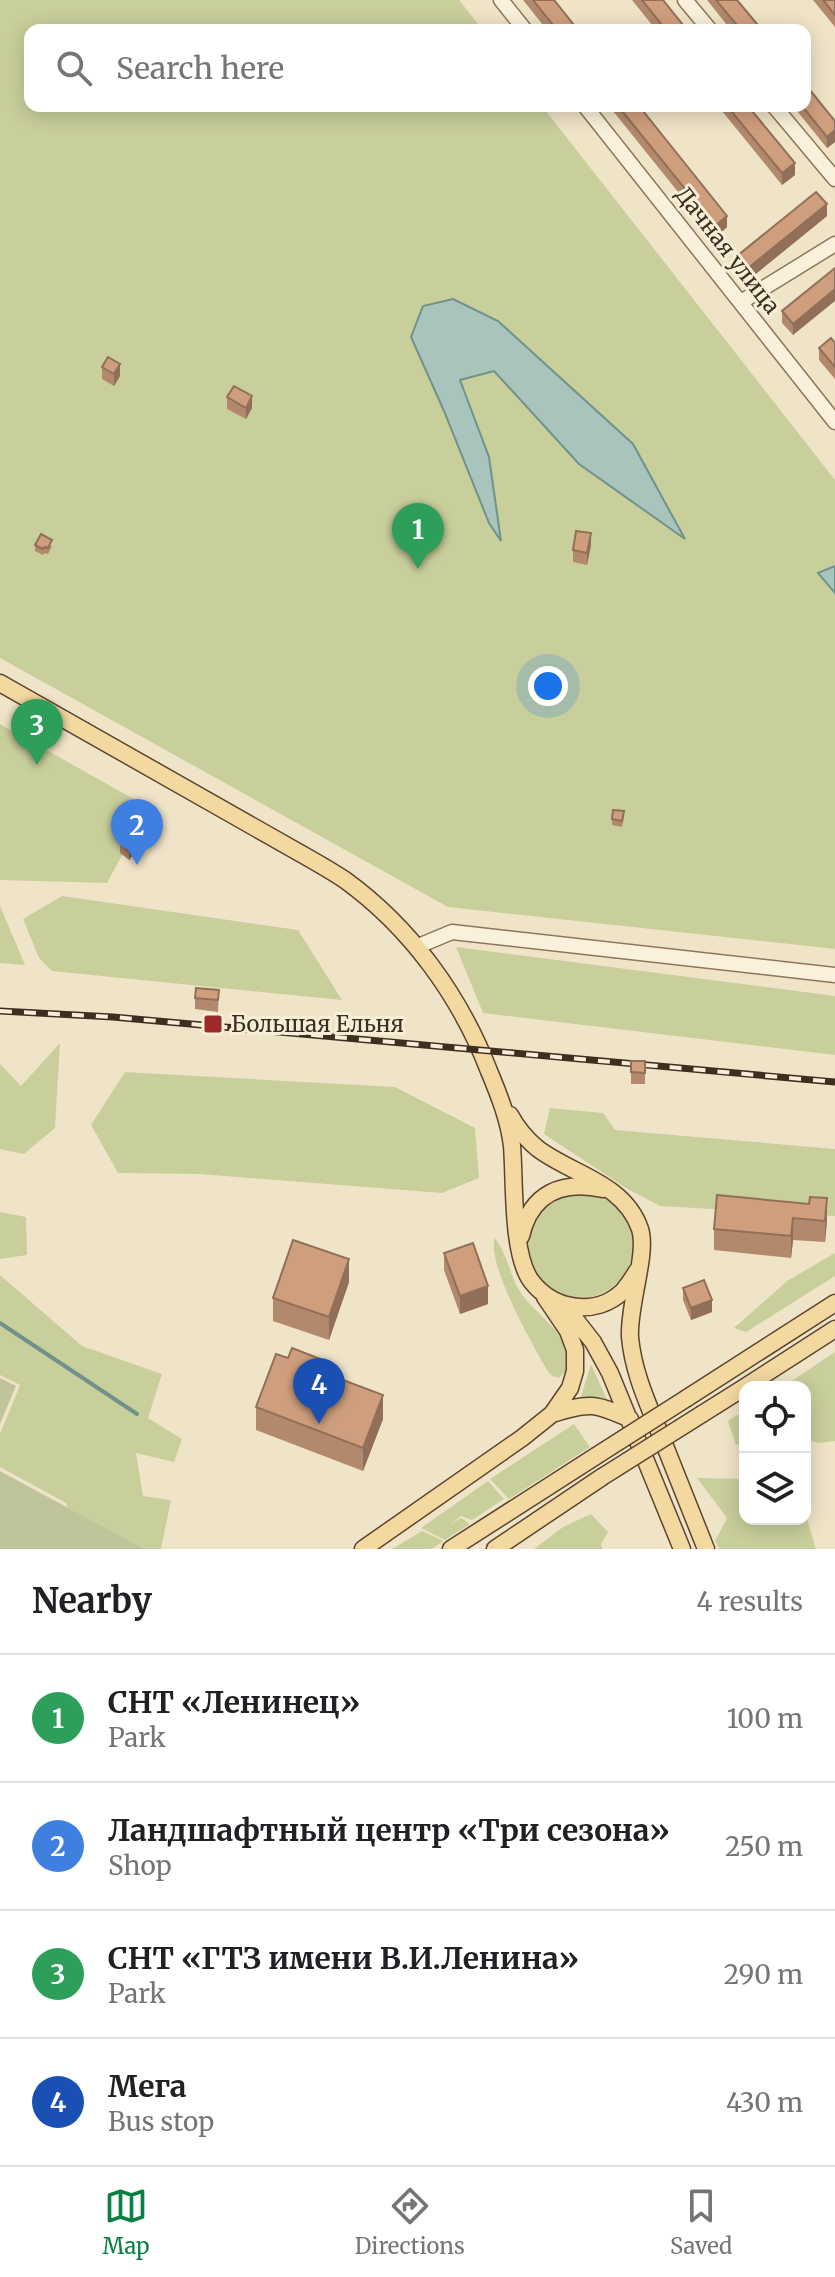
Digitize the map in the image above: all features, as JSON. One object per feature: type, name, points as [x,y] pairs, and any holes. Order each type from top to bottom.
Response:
[{"type":"main road","points":[[0,683],[231,812],[345,880],[390,918],[416,947],[453,994],[481,1049],[502,1104],[511,1143],[513,1195],[521,1260],[530,1280],[568,1331],[575,1350],[575,1371],[570,1388],[552,1414],[363,1549]]},
{"type":"main road","points":[[502,1104],[522,1134],[539,1150],[586,1174],[628,1206],[640,1229],[642,1249],[630,1336],[637,1376],[706,1549]]},
{"type":"main road","points":[[519,1243],[524,1221],[541,1199],[564,1187],[581,1184],[608,1191]]},
{"type":"main road","points":[[544,1296],[581,1308],[599,1305],[624,1290],[637,1271]]},
{"type":"main road","points":[[451,1549],[835,1303]]},
{"type":"main road","points":[[564,1305],[593,1342],[630,1419],[682,1549]]},
{"type":"main road","points":[[754,1381],[835,1329]]},
{"type":"main road","points":[[495,1549],[739,1391]]},
{"type":"main road","points":[[552,1414],[577,1406],[599,1405],[630,1419]]},
{"type":"street","points":[[501,0],[520,24]]},
{"type":"street","points":[[685,0],[705,24]]},
{"type":"street","name":"Дачная улица","points":[[590,112],[835,422]]},
{"type":"street","points":[[779,112],[835,179]]},
{"type":"street","points":[[741,302],[835,244]]},
{"type":"street","points":[[416,947],[452,932],[835,975]]},
{"type":"green space","points":[[0,0],[459,0],[478,24],[24,24],[24,112],[547,112],[835,480],[835,949],[448,907],[0,658]]},
{"type":"green space","points":[[0,724],[148,807],[107,883],[0,880]]},
{"type":"green space","points":[[62,896],[298,930],[342,1000],[52,971],[39,958],[23,919]]},
{"type":"green space","points":[[0,906],[25,965],[0,963]]},
{"type":"green space","points":[[456,947],[835,996],[835,1055],[483,1013]]},
{"type":"green space","points":[[60,1043],[55,1128],[24,1154],[0,1149],[0,1064],[21,1086]]},
{"type":"green space","points":[[125,1072],[395,1087],[475,1128],[479,1178],[442,1193],[200,1174],[118,1173],[91,1125]]},
{"type":"green space","points":[[550,1108],[603,1113],[615,1130],[835,1149],[835,1216],[660,1206],[626,1188],[544,1134]]},
{"type":"green space","points":[[580,1192],[600,1196],[618,1207],[629,1225],[633,1245],[629,1265],[618,1283],[600,1294],[580,1298],[560,1294],[542,1283],[531,1265],[527,1245],[531,1225],[542,1207],[560,1196]]},
{"type":"green space","points":[[0,1212],[26,1217],[27,1255],[0,1259]]},
{"type":"green space","points":[[495,1238],[523,1296],[566,1345],[569,1357],[567,1368],[559,1378],[547,1370],[512,1304],[497,1266]]},
{"type":"green space","points":[[835,1253],[835,1276],[746,1332],[734,1328],[787,1281]]},
{"type":"green space","points":[[0,1275],[82,1346],[162,1374],[148,1418],[182,1439],[174,1462],[136,1453],[143,1496],[171,1500],[161,1549],[81,1549],[66,1503],[0,1467],[0,1434],[20,1385],[0,1375]]},
{"type":"green space","points":[[835,1352],[835,1441],[811,1441],[811,1381],[792,1381]]},
{"type":"green space","points":[[591,1364],[609,1404],[579,1403]]},
{"type":"green space","points":[[0,1378],[16,1386],[0,1424]]},
{"type":"green space","points":[[739,1414],[739,1444],[736,1445],[728,1421]]},
{"type":"green space","points":[[574,1424],[590,1447],[509,1499],[490,1479]]},
{"type":"green space","points":[[0,1471],[144,1549],[0,1549]]},
{"type":"green space","points":[[697,1478],[739,1479],[739,1525],[809,1525],[816,1549],[719,1549],[715,1541],[727,1518]]},
{"type":"green space","points":[[488,1481],[504,1499],[472,1520],[461,1516],[450,1525],[461,1518],[470,1524],[445,1540],[421,1528]]},
{"type":"green space","points":[[591,1514],[608,1532],[601,1544],[603,1549],[534,1549],[563,1527]]},
{"type":"green space","points":[[422,1531],[444,1541],[431,1549],[392,1549]]},
{"type":"water","points":[[453,299],[498,321],[633,444],[685,539],[579,464],[494,371],[460,380],[489,457],[501,541],[489,523],[411,337],[423,306]]},
{"type":"water","points":[[835,566],[835,593],[818,573]]},
{"type":"building","points":[[533,0],[554,0],[573,24],[552,24]]},
{"type":"building","points":[[642,0],[663,0],[682,24],[661,24]]},
{"type":"building","points":[[716,0],[737,0],[757,24],[736,24]]},
{"type":"building","points":[[823,0],[835,0],[835,15]]},
{"type":"building","points":[[811,91],[835,121],[835,130],[827,137],[807,112],[811,112]]},
{"type":"building","points":[[623,112],[644,112],[727,216],[715,226]]},
{"type":"building","points":[[732,112],[753,112],[795,163],[782,173]]},
{"type":"building","points":[[816,192],[827,204],[747,269],[737,256]]},
{"type":"building","points":[[835,268],[835,289],[793,324],[782,311]]},
{"type":"building","points":[[831,338],[835,343],[835,367],[819,348]]},
{"type":"building","points":[[108,357],[120,364],[114,374],[102,367]]},
{"type":"building","points":[[234,386],[252,396],[246,408],[227,397]]},
{"type":"building","points":[[576,531],[591,533],[587,553],[573,550]]},
{"type":"building","points":[[41,534],[52,540],[48,548],[35,545]]},
{"type":"building","points":[[613,810],[624,811],[622,821],[612,819]]},
{"type":"building","points":[[132,824],[142,831],[129,848],[120,842]]},
{"type":"building","points":[[196,988],[219,990],[218,1000],[195,998]]},
{"type":"building","points":[[631,1061],[645,1061],[645,1073],[631,1072]]},
{"type":"building","points":[[717,1195],[809,1204],[810,1197],[827,1198],[825,1221],[793,1218],[791,1236],[714,1229]]},
{"type":"building","points":[[293,1240],[349,1259],[329,1317],[273,1298]]},
{"type":"building","points":[[473,1243],[488,1286],[460,1296],[444,1253]]},
{"type":"building","points":[[704,1280],[712,1300],[691,1308],[683,1288]]},
{"type":"building","points":[[292,1348],[323,1360],[319,1371],[383,1395],[363,1448],[256,1407],[276,1354],[288,1358]]},
{"type":"waterway","points":[[0,1323],[137,1414]]},
{"type":"railway","points":[[0,1011],[113,1017],[835,1082]]},
{"type":"place","name":"СНТ «Ленинец»","points":[[418,569]]},
{"type":"place","name":"СНТ «ГТЗ имени В.И.Ленина»","points":[[37,765]]},
{"type":"place","name":"Ландшафтный центр «Три сезона»","points":[[137,865]]},
{"type":"place","name":"Большая Ельня","points":[[213,1024]]},
{"type":"place","name":"Мега","points":[[319,1424]]}]
